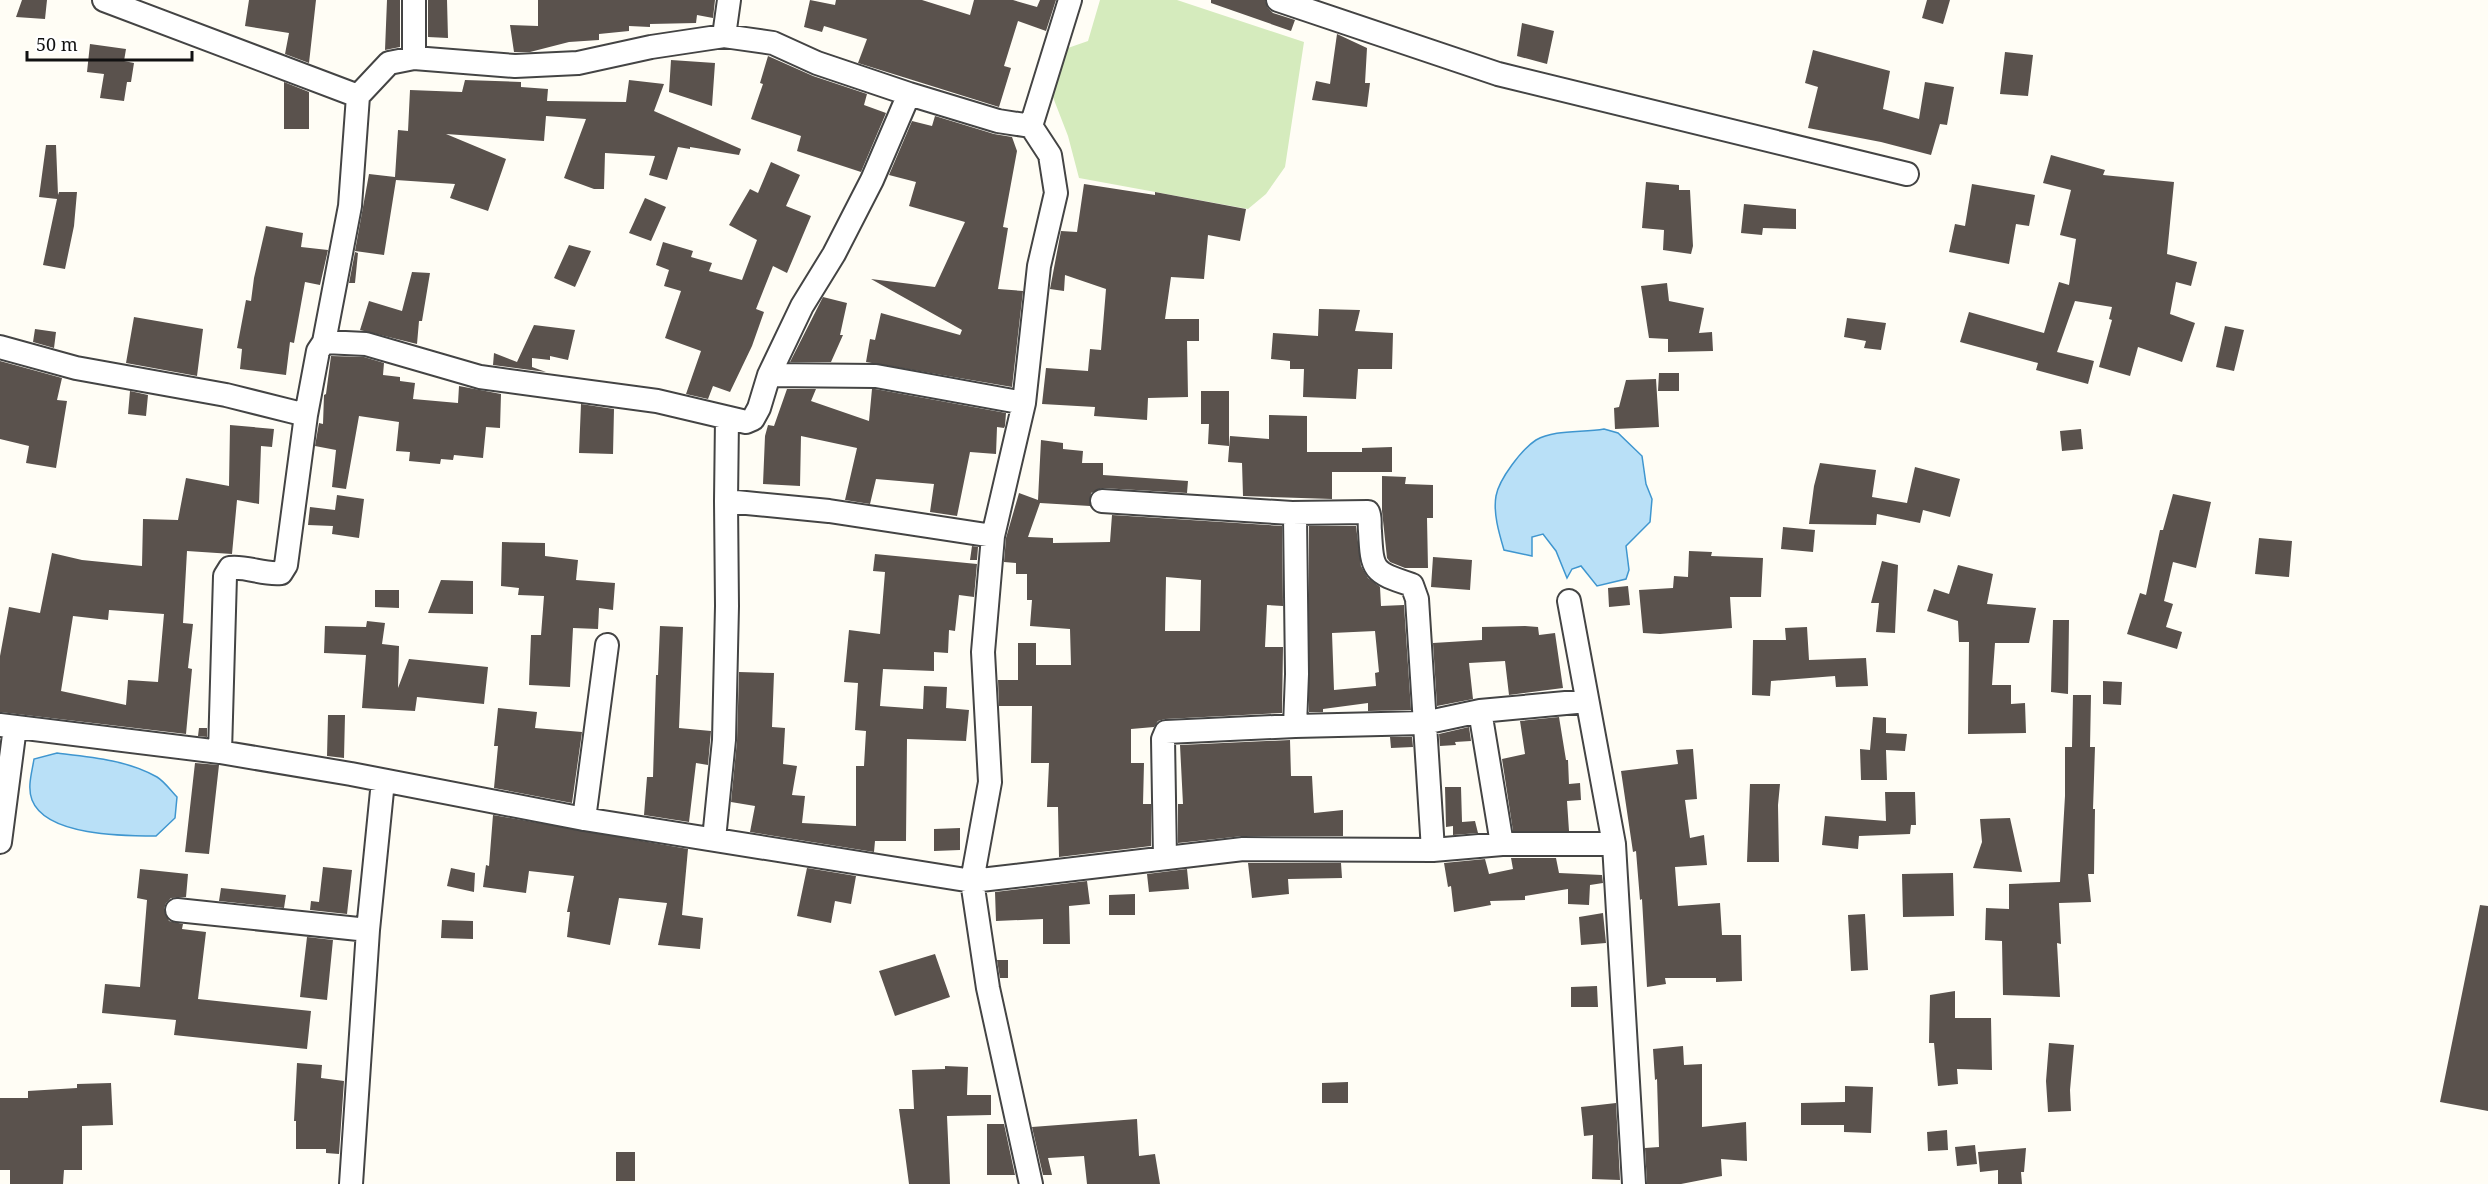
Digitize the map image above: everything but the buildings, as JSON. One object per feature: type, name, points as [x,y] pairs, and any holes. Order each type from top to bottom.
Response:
[{"type":"street","points":[[104,0],[358,96]]},
{"type":"street","points":[[414,0],[414,58]]},
{"type":"street","points":[[724,36],[729,0]]},
{"type":"street","points":[[1031,126],[1070,0]]},
{"type":"street","points":[[1278,0],[1305,11],[1498,74],[1907,174]]},
{"type":"street","points":[[220,753],[225,576],[230,568],[238,567],[268,575],[281,573],[285,565],[306,416],[318,351],[324,342],[350,206],[358,96],[389,63],[414,58],[514,66],[578,63],[651,47],[724,36],[773,43],[817,63],[909,94],[998,121],[1031,126],[1050,155],[1056,193],[1039,266],[1024,403],[993,536],[983,652],[990,782],[972,881],[988,988],[1031,1184]]},
{"type":"street","points":[[324,342],[366,344],[480,376],[657,401],[746,422],[753,419],[759,408],[769,375],[802,306],[834,254],[872,180],[909,94]]},
{"type":"street","points":[[0,347],[76,368],[226,395],[306,416]]},
{"type":"street","points":[[769,375],[876,376],[1024,403]]},
{"type":"street","points":[[714,839],[724,740],[727,418]]},
{"type":"street","points":[[726,501],[829,511],[993,536]]},
{"type":"street","points":[[1102,501],[1292,513],[1365,512],[1370,514],[1371,556],[1376,570],[1412,585],[1417,599],[1433,850]]},
{"type":"street","points":[[1292,513],[1296,523],[1295,726]]},
{"type":"street","points":[[1569,601],[1614,844],[1634,1184]]},
{"type":"street","points":[[585,819],[607,645]]},
{"type":"street","points":[[1166,858],[1162,739],[1166,732],[1424,723],[1480,711],[1587,700]]},
{"type":"street","points":[[1480,711],[1503,844]]},
{"type":"street","points":[[0,842],[7,726],[220,753],[585,819],[972,881],[1243,849],[1433,850],[1503,844],[1614,844]]},
{"type":"street","points":[[351,1184],[368,930],[383,781]]},
{"type":"street","points":[[177,910],[368,930]]},
{"type":"green space","points":[[1100,0],[1177,0],[1304,42],[1285,167],[1266,194],[1248,209],[1079,178],[1068,136],[1049,87],[1065,49],[1088,41]]},
{"type":"water","points":[[1604,429],[1618,433],[1642,456],[1646,484],[1652,499],[1650,522],[1626,546],[1629,570],[1626,579],[1597,586],[1581,566],[1572,569],[1567,578],[1556,551],[1543,534],[1532,537],[1532,556],[1504,550],[1495,503],[1498,489],[1506,473],[1524,450],[1536,440],[1552,434]]},
{"type":"water","points":[[57,753],[121,763],[157,777],[177,797],[175,818],[156,836],[87,832],[53,821],[40,812],[32,800],[30,785],[34,759]]}]
